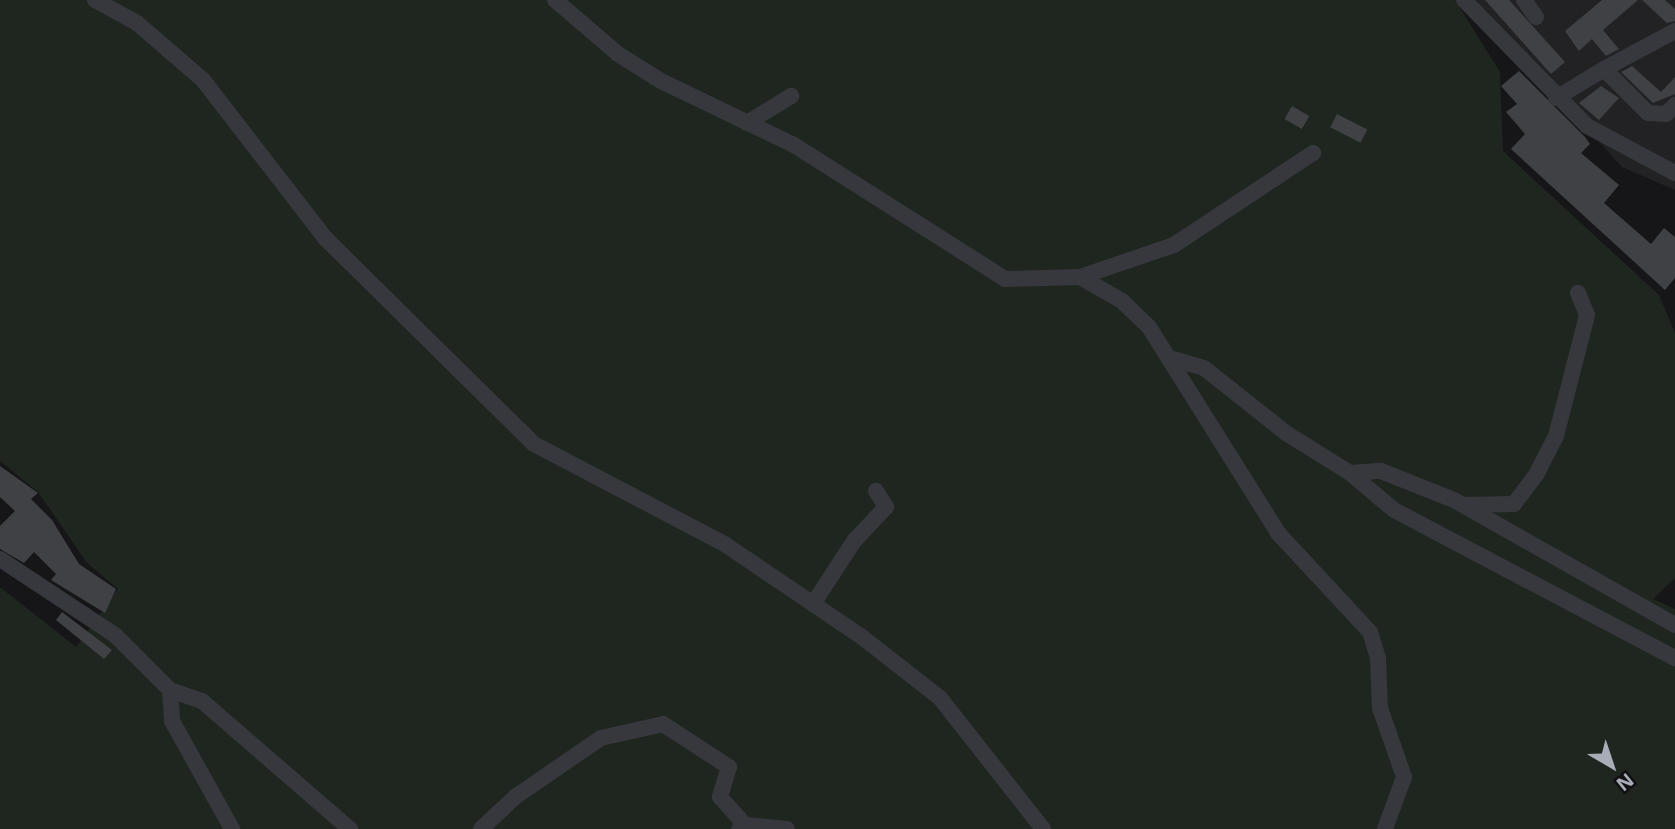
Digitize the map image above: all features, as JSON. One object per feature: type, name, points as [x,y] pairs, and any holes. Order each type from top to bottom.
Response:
[{"type":"street","points":[[95,0],[137,23],[203,80],[324,238],[534,444],[726,545],[813,604],[940,698],[1043,829]]},
{"type":"street","points":[[555,0],[618,54],[833,168],[982,269],[1005,279],[1080,277],[1174,245],[1313,153]]},
{"type":"street","points":[[1464,0],[1556,98],[1587,125],[1675,173]]},
{"type":"street","points":[[1524,0],[1536,17]]},
{"type":"street","points":[[1556,98],[1675,31]]},
{"type":"street","points":[[1604,69],[1648,113],[1666,114],[1675,105]]},
{"type":"street","points":[[747,123],[791,96]]},
{"type":"street","points":[[1080,277],[1137,313],[1173,359],[1257,504],[1373,639],[1380,708],[1404,777],[1385,829]]},
{"type":"street","points":[[1463,505],[1514,504],[1537,473],[1556,436],[1587,314],[1578,293]]},
{"type":"street","points":[[1173,359],[1204,368],[1286,433],[1350,473],[1394,510],[1675,658]]},
{"type":"street","points":[[1350,473],[1381,471],[1463,505],[1675,625]]},
{"type":"street","points":[[813,604],[854,541],[886,507],[876,491]]},
{"type":"street","points":[[0,559],[115,635],[170,690],[202,701],[350,829]]},
{"type":"street","points":[[170,690],[172,720],[232,829]]},
{"type":"street","points":[[481,829],[515,797],[601,738],[663,724],[727,764],[729,774],[720,797],[742,827],[788,829]]},
{"type":"shaded area","points":[[0,0],[1455,0],[1500,72],[1503,151],[1659,295],[1675,333],[1675,578],[1653,599],[1675,609],[1675,829],[0,829],[0,587],[76,647],[118,589],[87,563],[38,492],[0,461]]},
{"type":"shaded area","points":[[1471,0],[1675,0],[1675,190],[1622,167]]},
{"type":"building","points":[[1485,0],[1509,0],[1565,62],[1551,74]]},
{"type":"building","points":[[1602,0],[1638,0],[1603,30],[1619,49],[1606,56],[1592,39],[1579,51],[1565,31]]},
{"type":"building","points":[[1642,0],[1665,0],[1675,9],[1675,21],[1667,23]]},
{"type":"building","points":[[1632,66],[1661,92],[1675,77],[1675,94],[1653,103],[1621,72]]},
{"type":"building","points":[[1519,71],[1585,137],[1590,144],[1581,153],[1619,185],[1604,203],[1651,244],[1664,228],[1675,237],[1675,278],[1665,290],[1511,149],[1525,134],[1506,112],[1517,104],[1501,86]]},
{"type":"building","points":[[1601,86],[1619,98],[1599,120],[1579,103]]},
{"type":"building","points":[[1292,106],[1309,116],[1302,129],[1284,119]]},
{"type":"building","points":[[1337,114],[1367,129],[1360,143],[1330,127]]},
{"type":"building","points":[[0,466],[38,493],[31,499],[52,520],[79,564],[116,589],[105,613],[51,580],[56,574],[34,552],[24,563],[0,549],[0,526],[15,511],[0,497]]},
{"type":"building","points":[[62,612],[112,650],[104,659],[56,620]]}]
